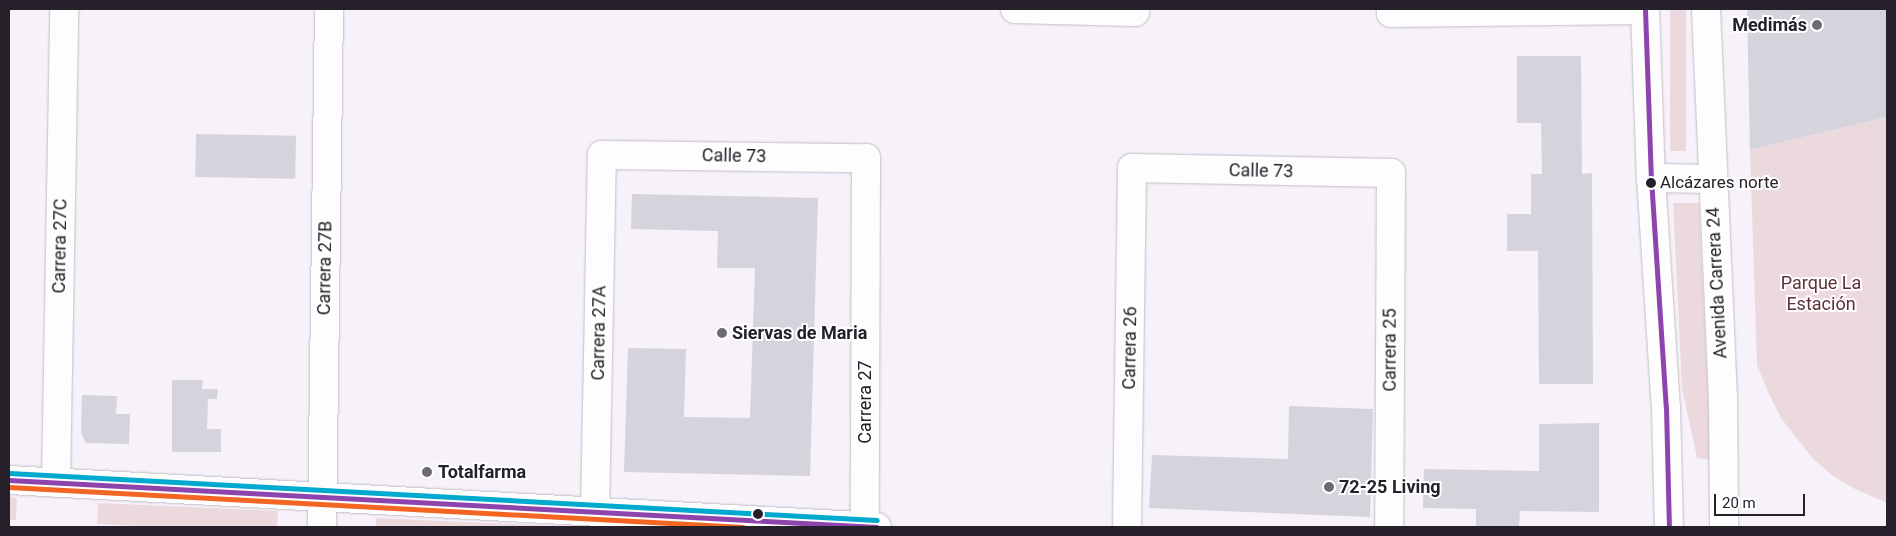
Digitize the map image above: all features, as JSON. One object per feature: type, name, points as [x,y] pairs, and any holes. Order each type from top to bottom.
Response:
[{"type":"street","name":"Carrera 27C","points":[[56,482],[64,9]]},
{"type":"street","name":"Carrera 27B","points":[[322,527],[329,9]]},
{"type":"street","points":[[1015,9],[1135,10]]},
{"type":"street","name":"Avenida Carrera 24","points":[[1706,9],[1723,404],[1724,527]]},
{"type":"street","points":[[1391,11],[1645,10],[1651,178],[1666,407],[1669,527]]},
{"type":"street","name":"Calle 73","points":[[602,155],[866,158]]},
{"type":"street","name":"Carrera 27A","points":[[595,512],[602,155]]},
{"type":"street","name":"Carrera 27","points":[[865,527],[866,158]]},
{"type":"street","name":"Calle 73","points":[[1132,168],[1390,173]]},
{"type":"street","name":"Carrera 26","points":[[1127,527],[1132,168]]},
{"type":"street","name":"Carrera 25","points":[[1389,527],[1390,173]]},
{"type":"street","points":[[1651,178],[1712,179]]},
{"type":"street","points":[[9,480],[877,527]]},
{"type":"green space","points":[[1670,9],[1686,9],[1686,151],[1670,151]]},
{"type":"green space","name":"Parque La Estación","points":[[1887,117],[1887,503],[1855,489],[1833,476],[1813,459],[1781,418],[1757,365],[1750,150]]},
{"type":"green space","points":[[1673,203],[1699,203],[1711,460],[1697,458],[1682,388]]},
{"type":"green space","points":[[9,497],[17,498],[16,520],[9,520]]},
{"type":"green space","points":[[98,503],[278,511],[277,527],[161,527],[97,524]]},
{"type":"green space","points":[[376,518],[557,526],[557,527],[376,527]]},
{"type":"building","points":[[1747,9],[1887,9],[1887,117],[1750,150]]},
{"type":"building","points":[[1517,56],[1581,56],[1582,174],[1592,173],[1593,384],[1539,384],[1538,251],[1507,251],[1507,214],[1531,214],[1531,174],[1542,174],[1541,123],[1517,123]]},
{"type":"building","points":[[196,134],[296,136],[295,179],[195,177]]},
{"type":"building","points":[[632,194],[818,198],[810,476],[624,472],[628,348],[686,349],[684,417],[750,418],[755,268],[717,268],[718,231],[631,229]]},
{"type":"building","points":[[172,380],[203,380],[202,389],[218,389],[217,399],[208,399],[207,429],[221,429],[221,452],[172,452]]},
{"type":"building","points":[[82,395],[117,396],[116,414],[130,414],[129,444],[86,443],[81,433]]},
{"type":"building","points":[[1289,406],[1373,409],[1370,517],[1149,508],[1152,455],[1288,459]]},
{"type":"building","points":[[1599,423],[1599,512],[1520,511],[1519,526],[1476,526],[1476,509],[1423,508],[1424,469],[1539,471],[1539,424]]},
{"type":"transit line","points":[[1645,9],[1651,178],[1666,407],[1669,527]]},
{"type":"transit line","points":[[9,473],[877,520]]},
{"type":"transit line","points":[[9,480],[877,527]]},
{"type":"transit line","points":[[9,487],[743,527]]},
{"type":"place","name":"Medimás","points":[[1817,25]]},
{"type":"place","name":"Alcázares norte","points":[[1651,183]]},
{"type":"place","name":"Siervas de Maria","points":[[722,333]]},
{"type":"place","name":"Totalfarma","points":[[427,472]]},
{"type":"place","name":"72-25 Living","points":[[1329,487]]}]
